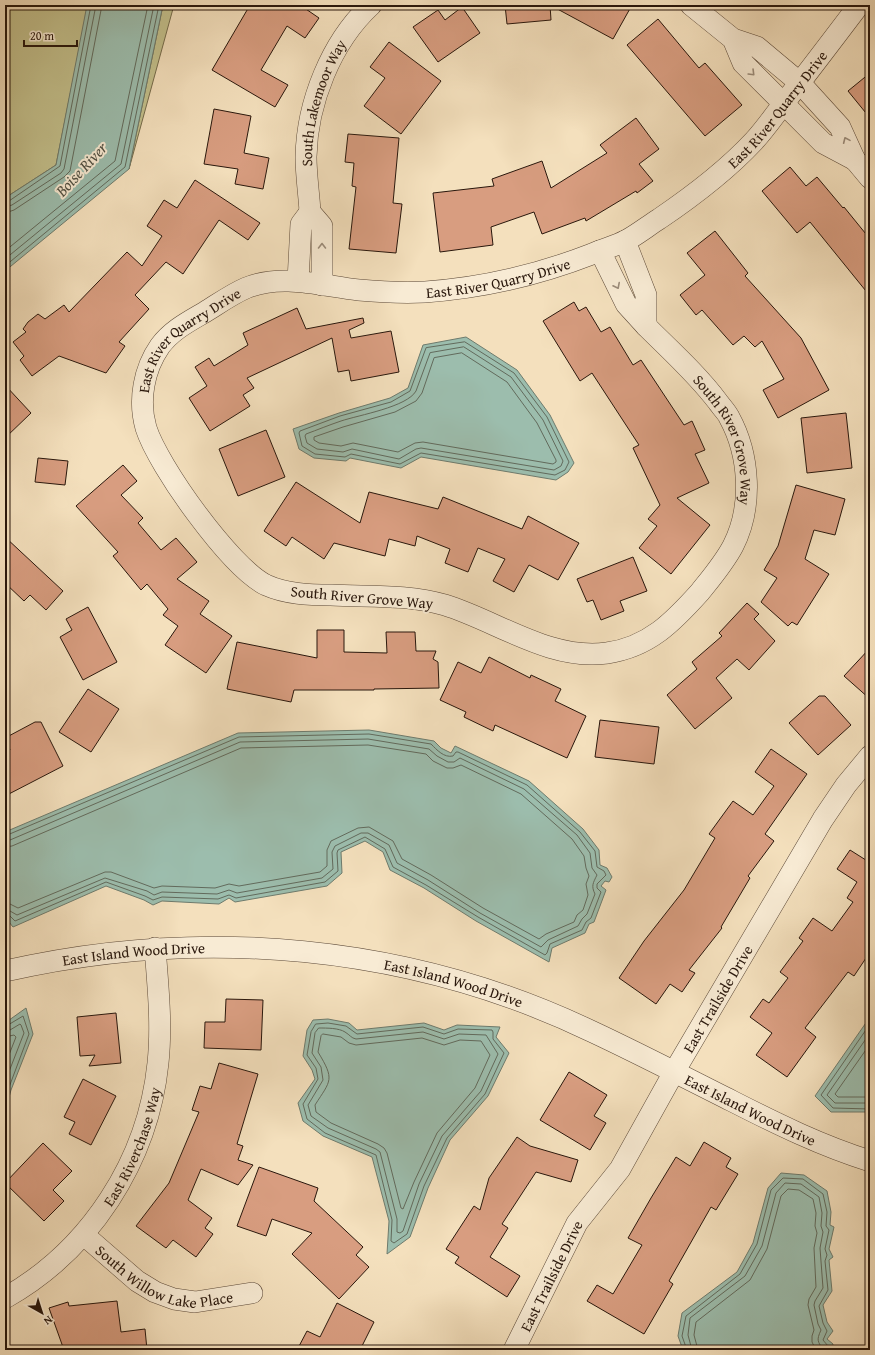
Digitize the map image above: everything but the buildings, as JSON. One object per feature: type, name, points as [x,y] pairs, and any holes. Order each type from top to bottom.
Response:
[{"type":"street","name":"South Lakemoor Way","points":[[310,212],[306,157],[311,116],[319,86],[331,60],[348,32],[371,5]]},
{"type":"street","points":[[691,5],[733,39],[758,47],[800,83],[840,127],[855,160],[870,178]]},
{"type":"street","name":"East River Quarry Drive","points":[[155,449],[146,427],[142,404],[144,380],[152,359],[163,342],[178,327],[247,288],[273,281],[298,282],[360,290],[394,292],[461,289],[503,282],[535,274],[625,241],[682,203],[714,179],[755,140],[859,5]]},
{"type":"street","points":[[733,39],[743,63],[783,104],[823,143],[855,160]]},
{"type":"street","points":[[298,282],[301,224],[310,212],[322,226],[322,285]]},
{"type":"street","points":[[625,241],[646,295],[646,326]]},
{"type":"street","name":"South River Grove Way","points":[[155,449],[182,493],[197,514],[240,566],[265,584],[299,594],[415,598],[466,612],[552,648],[586,654],[610,653],[636,645],[659,632],[680,614],[717,572],[735,542],[742,521],[747,484],[742,450],[729,416],[705,384],[646,326],[626,304],[600,251]]},
{"type":"street","name":"East Trailside Drive","points":[[514,1350],[577,1222],[620,1169],[674,1072],[823,819],[846,784],[870,756]]},
{"type":"street","name":"East Island Wood Drive","points":[[5,971],[94,954],[155,948],[228,947],[291,950],[352,958],[414,970],[474,986],[533,1006],[591,1031],[792,1131],[830,1148],[870,1161]]},
{"type":"street","name":"East Riverchase Way","points":[[5,1298],[32,1281],[65,1254],[84,1234],[109,1201],[130,1165],[143,1132],[156,1084],[160,1041],[155,948]]},
{"type":"street","name":"South Willow Lake Place","points":[[84,1234],[137,1281],[155,1292],[174,1299],[195,1302],[252,1293]]},
{"type":"shaded area","points":[[5,5],[88,5],[56,165],[5,198]]},
{"type":"shaded area","points":[[163,5],[174,5],[129,169]]},
{"type":"water","name":"Boise River","points":[[87,5],[163,5],[129,169],[5,271],[5,198],[56,165]]},
{"type":"water","points":[[466,337],[517,370],[550,415],[574,463],[568,472],[556,480],[421,457],[401,468],[350,458],[346,461],[314,458],[299,449],[293,429],[339,413],[390,398],[408,388],[423,345]]},
{"type":"water","points":[[369,730],[434,741],[441,748],[451,753],[455,746],[529,781],[583,829],[599,850],[600,865],[607,868],[612,877],[609,882],[605,881],[601,886],[606,890],[594,922],[589,924],[585,933],[552,948],[549,962],[476,921],[424,888],[390,870],[383,852],[365,841],[341,852],[342,873],[327,886],[235,902],[229,898],[219,904],[162,901],[153,905],[144,900],[106,886],[13,927],[5,917],[5,832],[238,733]]},
{"type":"water","points":[[26,1008],[33,1034],[11,1090],[5,1112],[5,1023]]},
{"type":"water","points":[[870,1017],[870,1112],[831,1112],[815,1096]]},
{"type":"water","points":[[328,1019],[349,1023],[357,1030],[424,1023],[444,1030],[457,1025],[500,1027],[496,1037],[509,1053],[488,1096],[450,1140],[428,1188],[410,1237],[387,1254],[389,1221],[372,1157],[323,1136],[303,1121],[298,1103],[315,1079],[312,1070],[303,1056],[307,1030],[313,1020]]},
{"type":"water","points":[[781,1173],[804,1175],[827,1191],[831,1212],[830,1225],[834,1227],[829,1249],[833,1257],[829,1260],[832,1291],[823,1305],[827,1322],[833,1331],[827,1339],[833,1344],[832,1350],[683,1350],[678,1336],[682,1313],[737,1272],[753,1243],[768,1188]]}]
